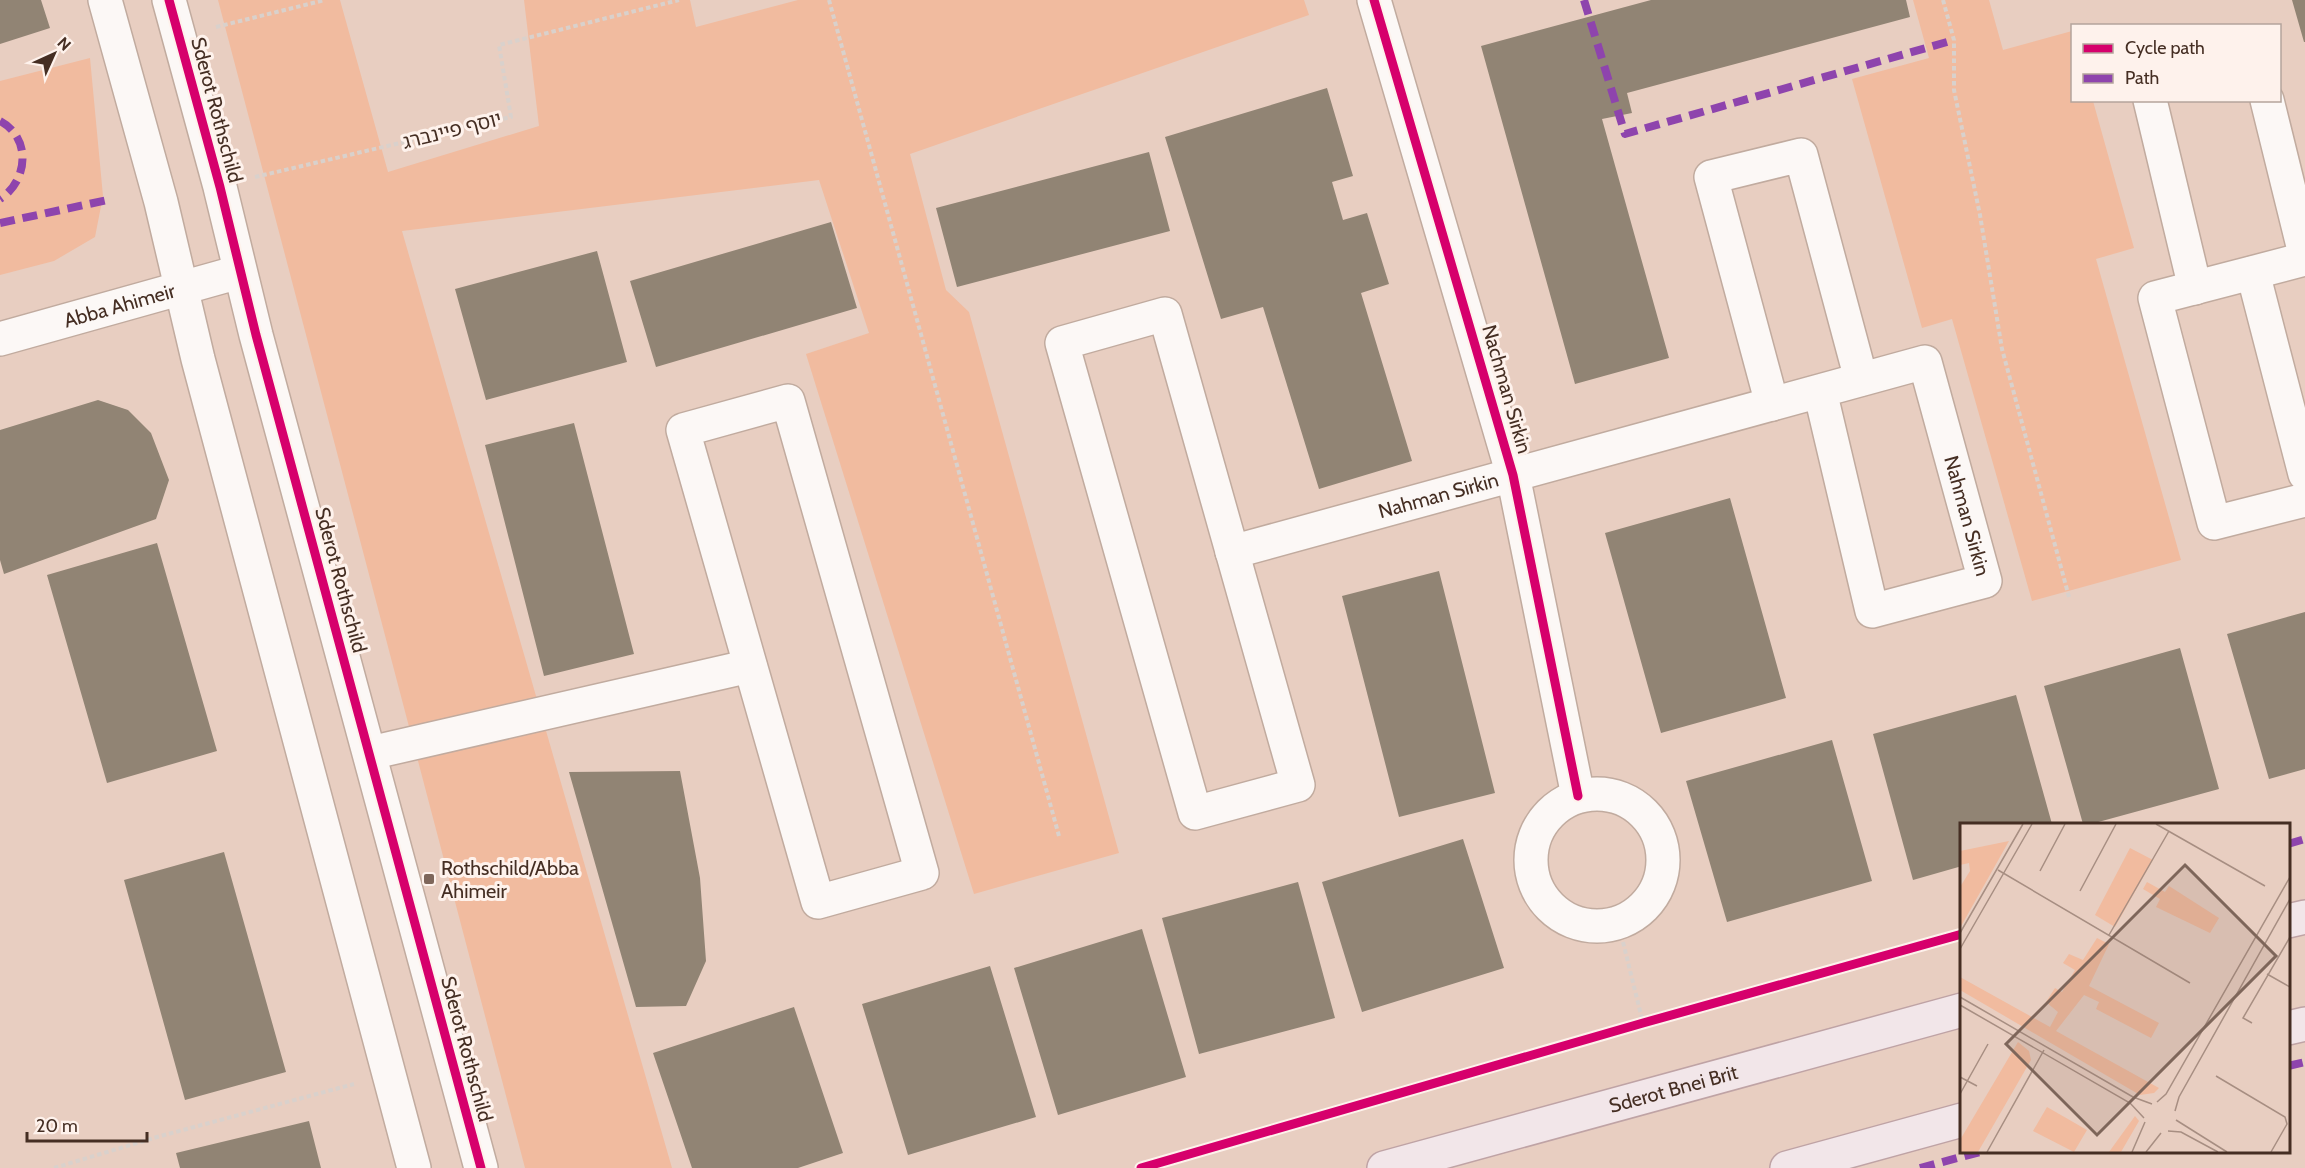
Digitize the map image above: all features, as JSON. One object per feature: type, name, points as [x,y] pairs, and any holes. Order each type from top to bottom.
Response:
[{"type":"main road","points":[[2290,921],[2305,917]]},
{"type":"main road","name":"Sderot Bnei Brit","points":[[1384,1168],[1960,1011]]},
{"type":"main road","points":[[2290,1029],[2305,1024]]},
{"type":"main road","points":[[1787,1168],[1960,1120]]},
{"type":"street","points":[[105,0],[161,202],[201,370],[414,1168]]},
{"type":"street","name":"Sderot Rothschild","points":[[170,0],[220,187],[239,272],[481,1168]]},
{"type":"street","name":"Nachman Sirkin","points":[[1374,0],[1513,475],[1578,796]]},
{"type":"street","points":[[2150,102],[2195,288]]},
{"type":"street","points":[[2267,102],[2305,254]]},
{"type":"street","points":[[1772,404],[1711,177],[1801,154],[1861,379]]},
{"type":"street","points":[[2305,259],[2155,298],[2214,523],[2305,500]]},
{"type":"street","name":"Abba Ahimeir","points":[[0,339],[239,272]]},
{"type":"street","points":[[2253,273],[2305,474]]},
{"type":"street","points":[[1165,314],[1232,552],[1298,784],[1195,813],[1062,343],[1165,314]]},
{"type":"street","name":"Nahman Sirkin","points":[[1232,552],[1925,362],[1984,581],[1872,611],[1820,391]]},
{"type":"street","points":[[788,401],[922,873],[818,902],[750,666],[683,430],[788,401]]},
{"type":"street","points":[[370,753],[750,666]]},
{"type":"street","points":[[1600,793],[1622,798],[1641,809],[1655,826],[1663,848],[1663,870],[1657,891],[1643,908],[1626,920],[1604,926],[1582,925],[1562,916],[1546,902],[1535,883],[1531,861],[1534,840],[1543,820],[1559,805],[1578,796],[1600,793]]},
{"type":"path","points":[[210,29],[326,0]]},
{"type":"path","points":[[829,0],[1059,836]]},
{"type":"path","points":[[1943,0],[1954,40],[1954,90],[1980,215],[2002,349],[2069,597]]},
{"type":"path","points":[[1623,942],[1643,1023]]},
{"type":"path","points":[[54,1168],[157,1137],[360,1082]]},
{"type":"shaded area","points":[[218,0],[340,0],[388,172],[539,126],[524,0],[690,0],[696,27],[798,0],[1304,0],[1309,15],[910,154],[946,290],[969,312],[1119,853],[974,894],[806,354],[869,333],[819,180],[402,231],[672,1168],[525,1168]]},
{"type":"shaded area","points":[[1913,0],[1989,0],[2003,50],[2071,31],[2071,102],[2093,102],[2134,248],[2096,259],[2181,560],[2032,601],[1952,319],[1922,328],[1852,79],[1929,58]]},
{"type":"shaded area","points":[[90,58],[103,196],[95,237],[54,261],[0,275],[0,81]]},
{"type":"building","points":[[0,0],[41,0],[50,28],[0,44]]},
{"type":"building","points":[[1651,0],[1906,0],[1910,17],[1627,93],[1632,113],[1602,119],[1669,358],[1575,384],[1481,46]]},
{"type":"building","points":[[2292,0],[2305,0],[2305,42],[2304,42]]},
{"type":"building","points":[[1327,88],[1353,176],[1332,182],[1343,220],[1367,213],[1389,284],[1361,293],[1412,461],[1319,489],[1263,307],[1221,319],[1165,137]]},
{"type":"building","points":[[1149,152],[1170,231],[957,287],[936,208]]},
{"type":"building","points":[[831,222],[857,308],[656,367],[630,281]]},
{"type":"building","points":[[597,251],[627,362],[486,400],[455,289]]},
{"type":"building","points":[[98,400],[128,410],[151,433],[169,480],[156,519],[4,574],[0,560],[0,430]]},
{"type":"building","points":[[574,423],[634,654],[544,676],[485,445]]},
{"type":"building","points":[[1730,498],[1786,698],[1661,733],[1605,533]]},
{"type":"building","points":[[157,543],[217,751],[107,783],[47,575]]},
{"type":"building","points":[[1439,571],[1495,793],[1399,817],[1342,596]]},
{"type":"building","points":[[2305,612],[2305,769],[2269,779],[2227,634]]},
{"type":"building","points":[[2180,648],[2219,789],[2095,823],[2083,823],[2044,686]]},
{"type":"building","points":[[2016,695],[2052,823],[1960,823],[1960,867],[1913,880],[1873,734]]},
{"type":"building","points":[[1832,740],[1872,881],[1727,922],[1686,781]]},
{"type":"building","points":[[680,771],[700,878],[706,961],[686,1006],[636,1007],[569,772]]},
{"type":"building","points":[[1463,839],[1504,968],[1362,1012],[1322,882]]},
{"type":"building","points":[[224,852],[286,1072],[185,1100],[124,880]]},
{"type":"building","points":[[1298,882],[1335,1018],[1199,1054],[1162,918]]},
{"type":"building","points":[[1142,929],[1186,1077],[1058,1115],[1014,968]]},
{"type":"building","points":[[990,966],[1036,1117],[908,1155],[862,1004]]},
{"type":"building","points":[[794,1007],[843,1153],[798,1168],[692,1168],[653,1053]]},
{"type":"building","points":[[309,1121],[321,1168],[180,1168],[176,1153]]},
{"type":"marked path","points":[[1584,0],[1625,134],[1954,40]]},
{"type":"marked path","points":[[0,121],[10,128],[17,138],[22,160],[21,171],[16,182],[0,199]]},
{"type":"marked path","points":[[0,223],[112,199]]},
{"type":"marked path","points":[[2290,843],[2305,839]]},
{"type":"marked path","points":[[2290,1066],[2305,1062]]},
{"type":"marked path","points":[[1920,1168],[1976,1153]]},
{"type":"cycle path","points":[[169,0],[220,187],[256,335],[481,1168]]},
{"type":"cycle path","points":[[1374,0],[1513,475],[1578,796]]},
{"type":"cycle path","points":[[1141,1168],[1643,1023],[1960,935]]},
{"type":"place","name":"Rothschild/Abba Ahimeir","points":[[429,879]]}]
